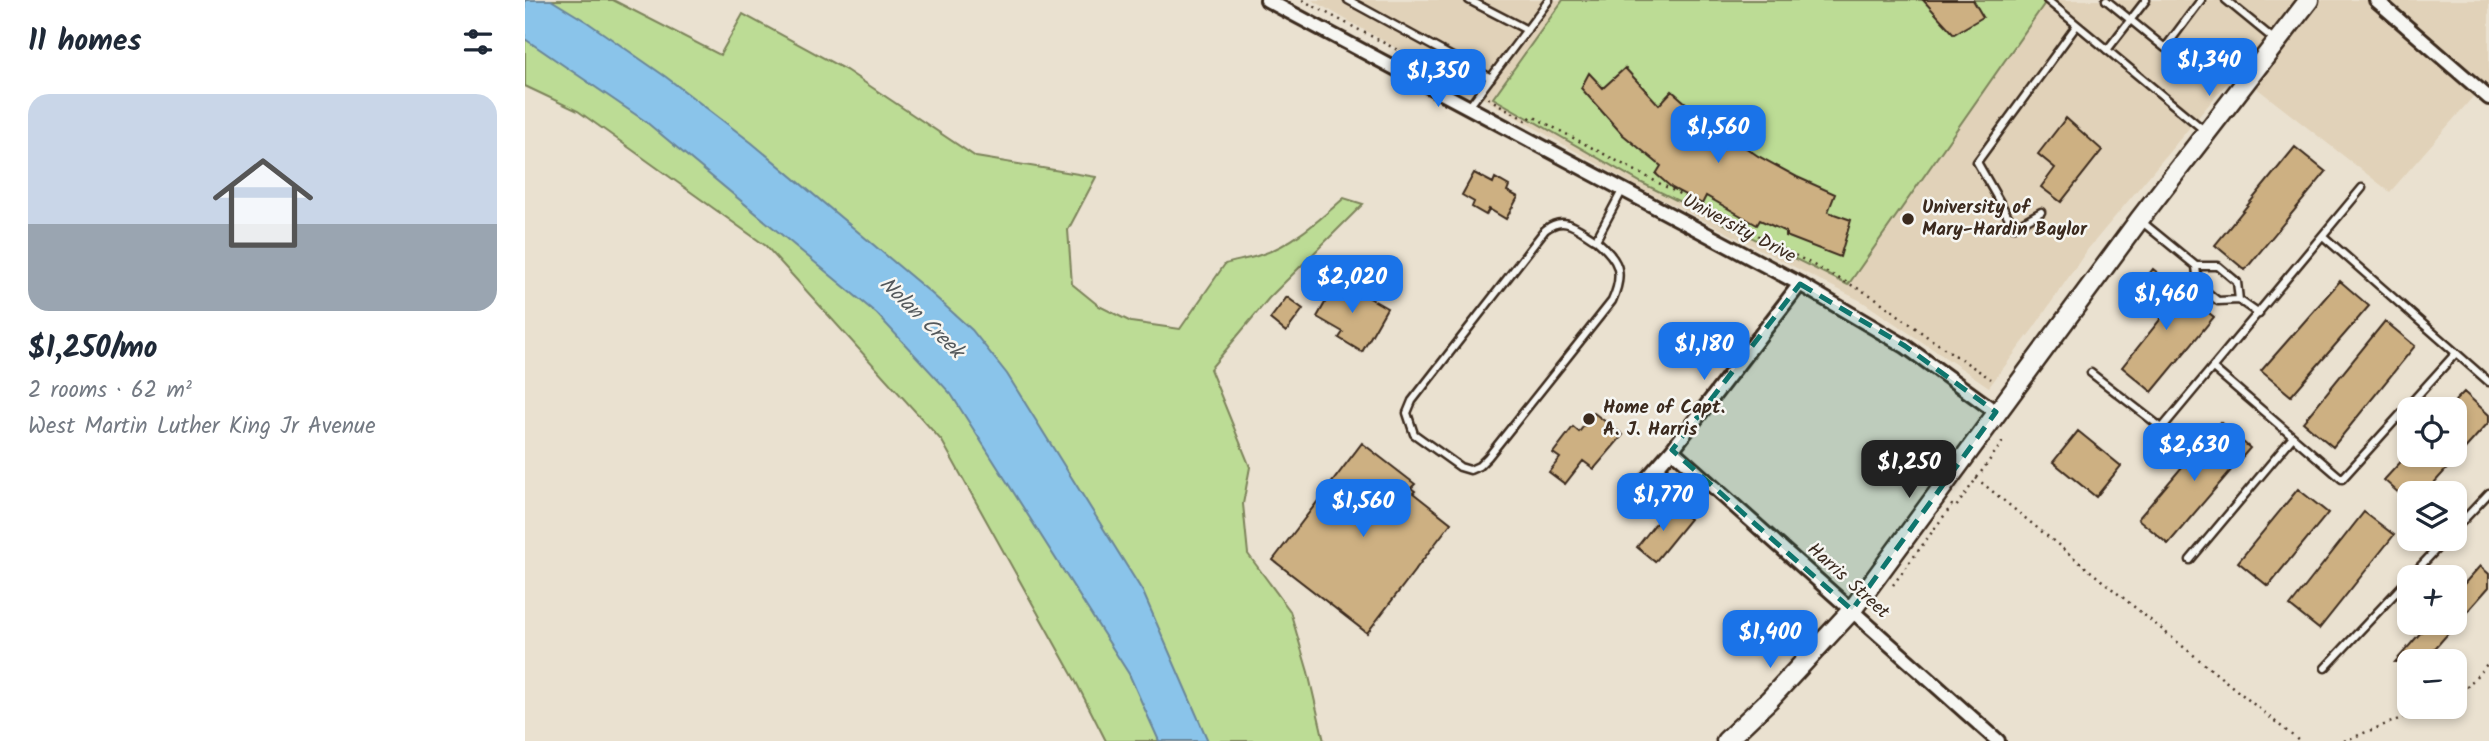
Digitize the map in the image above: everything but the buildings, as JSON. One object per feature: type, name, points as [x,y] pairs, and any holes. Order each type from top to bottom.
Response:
[{"type":"street","name":"University Drive","points":[[1267,0],[1800,284],[1905,346],[1997,412]]},
{"type":"street","points":[[1726,741],[1769,700],[1852,610],[2139,220],[2309,0]]},
{"type":"street","points":[[2376,0],[2489,98]]},
{"type":"street","points":[[1630,498],[1672,450],[1800,284]]},
{"type":"street","name":"Harris Street","points":[[1672,450],[1998,741]]},
{"type":"lane","points":[[1348,0],[1491,78]]},
{"type":"lane","points":[[1469,0],[1527,30]]},
{"type":"lane","points":[[1469,107],[1549,0]]},
{"type":"lane","points":[[2047,0],[2207,132]]},
{"type":"lane","points":[[2106,0],[2165,48],[2201,0]]},
{"type":"lane","points":[[2108,50],[2146,0]]},
{"type":"lane","points":[[2226,0],[2277,42]]},
{"type":"lane","points":[[2041,212],[2014,227],[1977,162],[2077,25]]},
{"type":"lane","points":[[2091,373],[2162,428],[2361,188]]},
{"type":"lane","points":[[1595,240],[1623,189]]},
{"type":"lane","points":[[2139,220],[2196,266],[2218,267],[2237,282],[2239,300]]},
{"type":"lane","points":[[1563,222],[1595,240],[1613,255],[1618,270],[1619,284],[1612,301],[1488,457],[1479,466],[1469,470],[1460,467],[1414,435],[1406,413],[1412,401],[1545,230],[1554,223],[1563,222]]},
{"type":"lane","points":[[2323,236],[2489,382]]},
{"type":"lane","points":[[2196,266],[2199,285],[2218,301],[2239,300],[2259,314]]},
{"type":"lane","points":[[2213,368],[2341,479],[2456,353]]},
{"type":"lane","points":[[2190,560],[2293,437]]},
{"type":"lane","points":[[2467,516],[2489,493]]},
{"type":"lane","points":[[2325,668],[2435,551]]},
{"type":"path","points":[[1302,0],[1480,93],[1527,121],[1532,116],[1769,243],[1842,278],[1874,297],[1991,379]]},
{"type":"path","points":[[1888,592],[1952,505],[1956,507],[2004,440]]},
{"type":"path","points":[[1976,478],[2299,741]]},
{"type":"path","points":[[2467,687],[2489,662]]},
{"type":"path","points":[[2344,741],[2400,719]]},
{"type":"highlighted area","points":[[1800,284],[1905,346],[1996,412],[1852,610],[1672,450]]},
{"type":"shaded area","name":"University of Mary-Hardin Baylor","points":[[1312,0],[2489,0],[2489,86],[2485,83],[2390,192],[2236,72],[2088,249],[1989,387],[1863,302],[1636,186]]},
{"type":"green space","points":[[525,0],[613,0],[720,55],[743,14],[846,70],[976,157],[1096,177],[1068,230],[1072,284],[1099,306],[1131,322],[1180,329],[1225,264],[1257,256],[1281,246],[1303,232],[1344,198],[1363,204],[1269,298],[1210,369],[1250,467],[1243,504],[1248,554],[1290,611],[1324,741],[1106,741],[942,441],[766,246],[578,111],[525,86]]},
{"type":"green space","points":[[1563,0],[2047,0],[1848,285],[1642,183],[1493,98]]},
{"type":"water","name":"Nolan Creek","points":[[525,0],[551,0],[666,77],[752,143],[972,330],[1007,374],[1143,592],[1208,741],[1159,741],[1129,674],[951,394],[877,314],[645,121],[525,39]]},
{"type":"place","name":"University of Mary-Hardin Baylor","points":[[1908,219]]},
{"type":"place","name":"Home of Capt. A. J. Harris","points":[[1589,419]]}]
